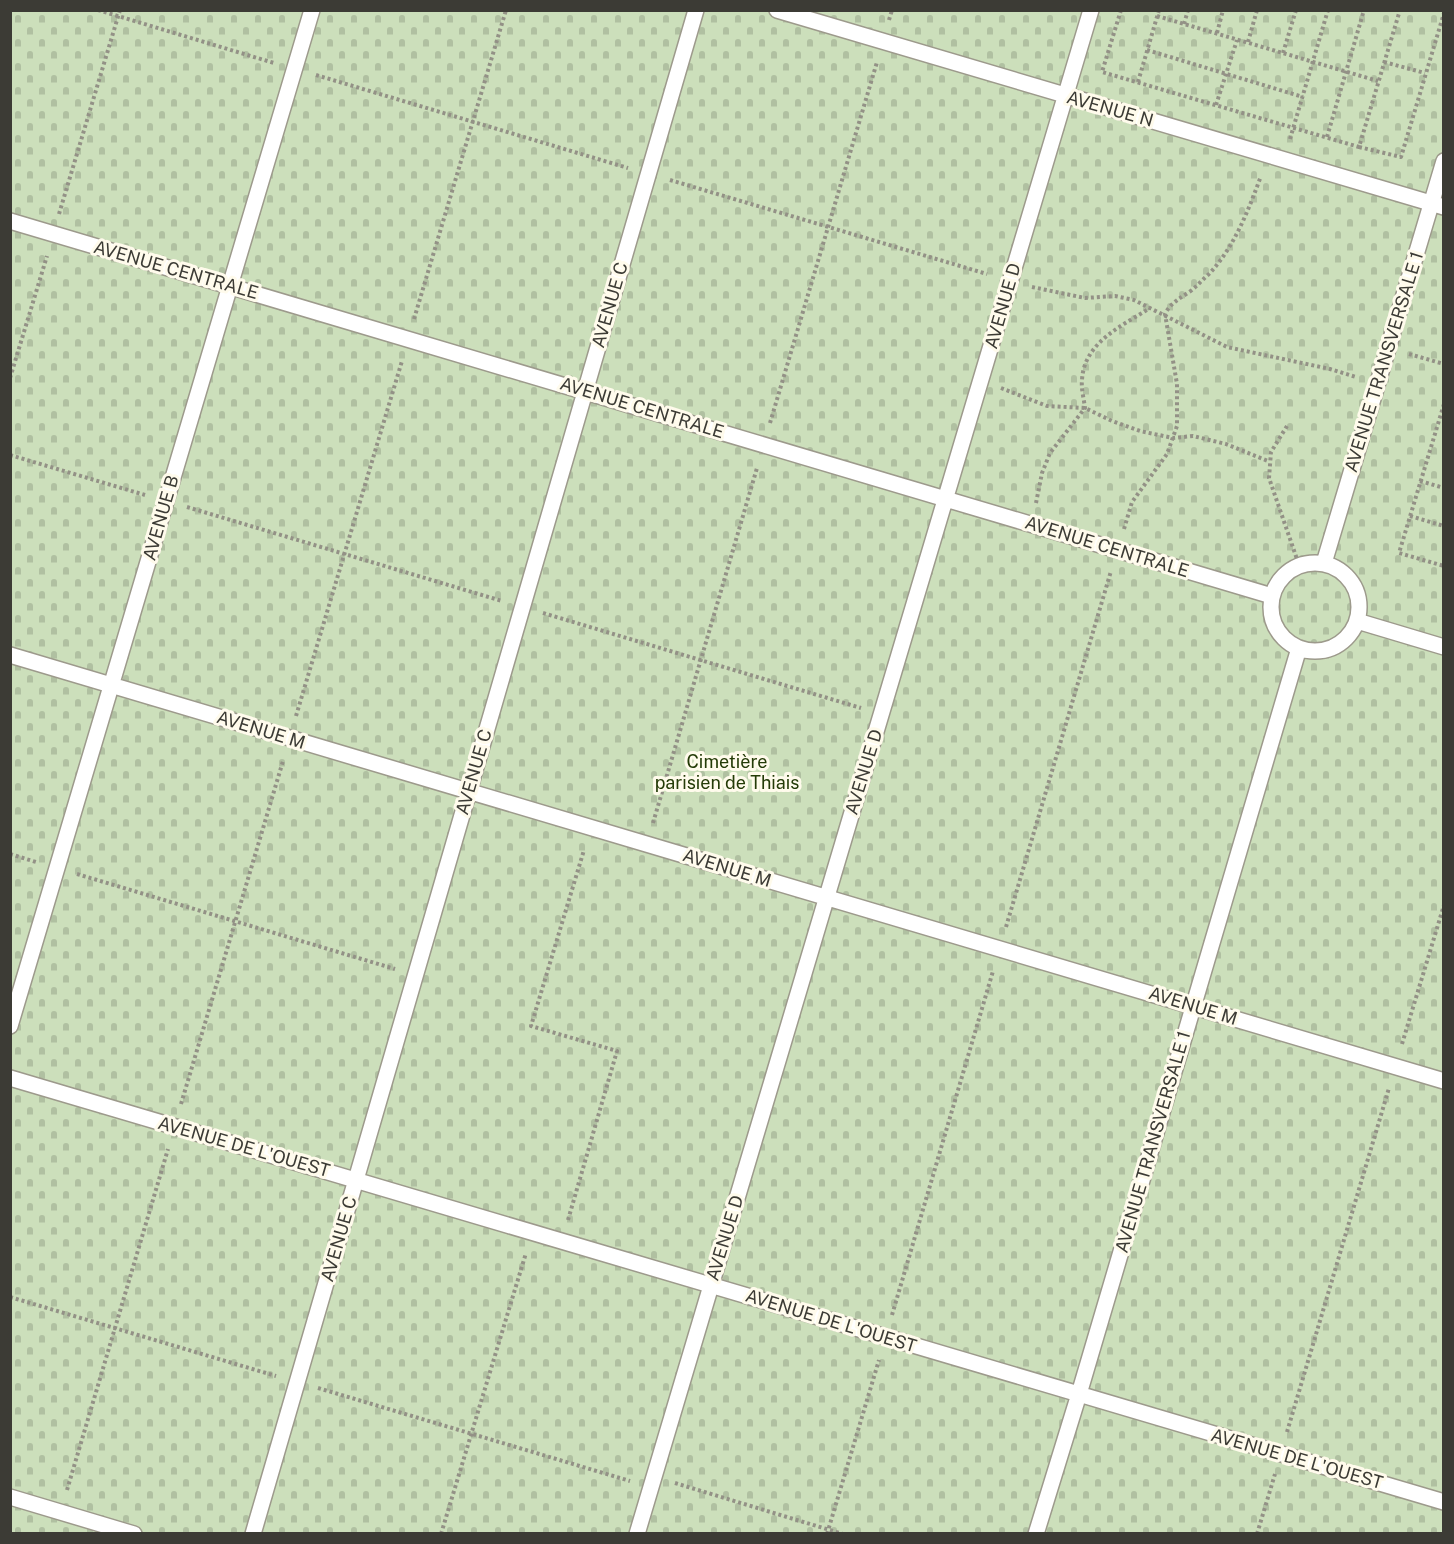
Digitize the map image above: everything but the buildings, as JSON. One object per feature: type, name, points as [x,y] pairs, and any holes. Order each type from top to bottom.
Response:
[{"type":"lane","name":"AVENUE B","points":[[10,1026],[312,10]]},
{"type":"lane","name":"AVENUE C","points":[[253,1533],[696,10]]},
{"type":"lane","name":"AVENUE N","points":[[777,10],[1437,205]]},
{"type":"lane","name":"AVENUE D","points":[[637,1533],[1091,10]]},
{"type":"lane","name":"AVENUE TRANSVERSALE 1","points":[[1324,563],[1388,347],[1437,205],[1443,161]]},
{"type":"lane","name":"AVENUE CENTRALE","points":[[10,221],[1272,596]]},
{"type":"lane","points":[[1311,563],[1324,563],[1338,569],[1349,579],[1357,592],[1359,606],[1357,621],[1340,643],[1312,651],[1299,648],[1279,632],[1273,621],[1272,596],[1286,573],[1311,563]]},
{"type":"lane","points":[[1357,621],[1443,647]]},
{"type":"lane","name":"AVENUE TRANSVERSALE 1","points":[[1036,1533],[1299,648]]},
{"type":"lane","name":"AVENUE M","points":[[10,655],[1443,1080]]},
{"type":"lane","name":"AVENUE DE L'OUEST","points":[[10,1078],[1443,1502]]},
{"type":"lane","points":[[10,1497],[134,1533]]},
{"type":"path","points":[[98,10],[1010,281],[1085,298],[1115,296],[1134,300],[1227,347],[1330,369],[1377,384]]},
{"type":"path","points":[[10,378],[120,10]]},
{"type":"path","points":[[60,1512],[506,10]]},
{"type":"path","points":[[1121,10],[1102,72],[1359,147],[1401,157],[1443,13]]},
{"type":"path","points":[[1184,24],[1188,10]]},
{"type":"path","points":[[1216,33],[1223,10]]},
{"type":"path","points":[[1248,42],[1257,10]]},
{"type":"path","points":[[1283,53],[1296,10]]},
{"type":"path","points":[[1284,160],[1328,10]]},
{"type":"path","points":[[1327,137],[1364,10]]},
{"type":"path","points":[[1359,147],[1400,10]]},
{"type":"path","points":[[1138,82],[1158,13],[1184,24],[1378,81]]},
{"type":"path","points":[[1216,105],[1237,40]]},
{"type":"path","points":[[1147,50],[1303,97]]},
{"type":"path","points":[[1384,62],[1425,73]]},
{"type":"path","points":[[828,1531],[1132,502],[1167,454],[1177,426],[1177,384],[1165,314],[1170,305],[1192,290],[1211,271],[1231,245],[1247,214],[1268,155]]},
{"type":"path","points":[[1032,524],[1042,473],[1050,453],[1085,408],[1082,380],[1086,362],[1101,339],[1151,308]]},
{"type":"path","points":[[1388,347],[1443,364]]},
{"type":"path","points":[[981,380],[1047,406],[1085,408],[1140,431],[1173,438],[1193,436],[1226,444],[1268,461]]},
{"type":"path","points":[[1443,404],[1399,553],[1443,566]]},
{"type":"path","points":[[1287,426],[1270,452],[1269,478],[1300,566]]},
{"type":"path","points":[[10,455],[881,714]]},
{"type":"path","points":[[1420,481],[1443,488]]},
{"type":"path","points":[[1410,516],[1443,526]]},
{"type":"path","points":[[562,1241],[616,1051],[531,1026],[591,827]]},
{"type":"path","points":[[10,854],[415,975]]},
{"type":"path","points":[[1257,1533],[1443,905]]},
{"type":"path","points":[[441,1533],[532,1232]]},
{"type":"path","points":[[10,1297],[471,1434],[828,1531],[843,1533]]},
{"type":"green space","name":"Cimetière parisien de Thiais","points":[[11,11],[1443,11],[1443,1533],[11,1533]]}]
